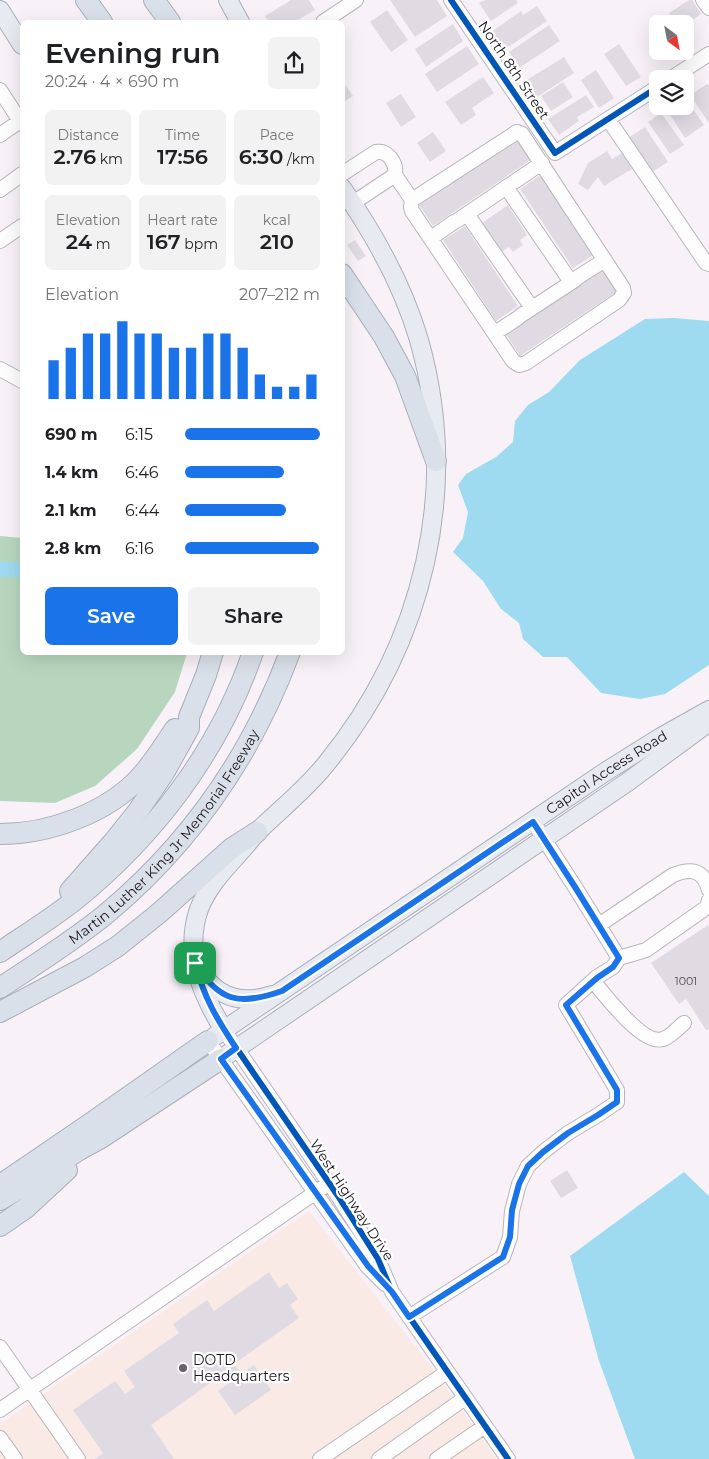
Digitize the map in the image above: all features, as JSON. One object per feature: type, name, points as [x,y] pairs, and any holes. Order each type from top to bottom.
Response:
[{"type":"highway","points":[[86,0],[101,20]]},
{"type":"highway","points":[[141,0],[155,20]]},
{"type":"highway","points":[[154,0],[169,20]]},
{"type":"highway","points":[[345,279],[388,344],[406,376],[436,461]]},
{"type":"highway","points":[[45,922],[71,889],[114,841],[150,794],[189,728],[189,717],[206,676],[212,655]]},
{"type":"highway","name":"Martin Luther King Jr Memorial Freeway","points":[[0,952],[74,901],[120,860],[148,830],[177,795],[201,761],[226,717],[252,655]]},
{"type":"highway","name":"Martin Luther King Jr Memorial Freeway","points":[[0,988],[105,915],[141,883],[178,845],[210,805],[246,748],[273,696],[289,655]]},
{"type":"highway","points":[[0,834],[39,830],[60,824],[104,805],[119,796],[140,777],[162,750],[180,723],[189,717]]},
{"type":"highway","points":[[0,1012],[85,967],[110,951],[136,932],[232,848],[258,832]]},
{"type":"highway","points":[[0,1185],[88,1126],[216,1035]]},
{"type":"highway","points":[[0,1200],[101,1138],[229,1054]]},
{"type":"highway","points":[[0,1226],[26,1208],[101,1138]]},
{"type":"main road","points":[[228,0],[239,20]]},
{"type":"main road","points":[[2,16],[20,42]]},
{"type":"main road","points":[[216,1035],[195,963],[193,940],[198,912],[220,874],[258,832],[305,788],[326,764],[362,715],[391,661],[409,620],[425,569],[433,519],[436,461],[433,410],[426,367],[415,329],[392,270],[348,196]]},
{"type":"main road","name":"Capitol Access Road","points":[[216,1035],[636,753],[709,710]]},
{"type":"main road","name":"Capitol Access Road","points":[[229,1054],[650,767],[709,722]]},
{"type":"main road","points":[[195,963],[209,984],[233,998],[253,999],[282,991]]},
{"type":"street","points":[[326,20],[356,0]]},
{"type":"street","name":"North 8th Street","points":[[451,0],[555,153],[608,119]]},
{"type":"street","points":[[703,0],[709,8]]},
{"type":"street","points":[[684,70],[709,54]]},
{"type":"street","points":[[0,90],[20,121]]},
{"type":"street","points":[[649,93],[608,119],[706,263],[709,264]]},
{"type":"street","points":[[0,135],[20,124]]},
{"type":"street","points":[[345,172],[376,152],[382,151],[387,154],[394,164],[395,175],[412,200],[412,211],[496,333],[513,361],[519,365],[526,363],[619,300],[624,293],[623,288],[522,134],[517,132],[412,200]]},
{"type":"street","points":[[431,238],[542,163]]},
{"type":"street","points":[[0,190],[20,175]]},
{"type":"street","points":[[348,196],[395,175]]},
{"type":"street","points":[[511,184],[575,280]]},
{"type":"street","points":[[460,219],[532,308]]},
{"type":"street","points":[[0,241],[20,227]]},
{"type":"street","points":[[496,333],[605,260]]},
{"type":"street","points":[[0,369],[20,380]]},
{"type":"street","points":[[533,822],[619,958]]},
{"type":"street","points":[[599,925],[673,875],[685,870],[697,872],[702,876],[709,890]]},
{"type":"street","points":[[409,1317],[503,1257],[510,1237],[512,1210],[528,1166],[562,1138],[617,1102],[617,1090],[566,1005],[593,981],[613,967],[619,958],[646,950],[707,907],[709,900]]},
{"type":"street","points":[[593,981],[637,1030],[654,1039],[663,1039],[684,1023]]},
{"type":"street","name":"West Highway Drive","points":[[216,1035],[316,1192],[368,1266],[392,1292],[466,1398],[505,1458]]},
{"type":"street","name":"West Highway Drive","points":[[229,1054],[329,1183],[378,1258],[392,1292]]},
{"type":"street","points":[[0,1410],[329,1183]]},
{"type":"street","points":[[0,1232],[26,1208]]},
{"type":"street","points":[[0,1347],[78,1459]]},
{"type":"street","points":[[320,1459],[447,1372]]},
{"type":"street","points":[[379,1459],[466,1398]]},
{"type":"street","points":[[437,1459],[485,1426]]},
{"type":"street","points":[[0,1438],[15,1459]]},
{"type":"shaded area","points":[[309,1211],[426,1360],[497,1459],[0,1459],[0,1424]]},
{"type":"green space","points":[[0,536],[20,538],[20,655],[186,655],[175,692],[137,749],[95,786],[55,803],[0,801]]},
{"type":"water","points":[[674,318],[709,321],[709,665],[665,694],[640,699],[601,693],[567,657],[543,657],[523,639],[519,623],[501,609],[483,581],[453,552],[463,538],[468,512],[458,485],[466,474],[496,457],[513,442],[515,421],[528,405],[549,392],[580,360],[645,319]]},
{"type":"water","points":[[684,1172],[709,1196],[709,1459],[635,1459],[599,1361],[570,1256]]},
{"type":"building","points":[[291,0],[309,0],[315,10],[298,20],[268,20],[265,16]]},
{"type":"building","points":[[390,0],[437,0],[447,16],[415,37]]},
{"type":"building","points":[[485,0],[516,0],[518,3],[491,21],[479,3]]},
{"type":"building","points":[[692,0],[701,14],[694,19],[694,15],[670,15],[669,13]]},
{"type":"building","points":[[537,6],[547,21],[504,50],[491,32],[521,11],[523,15]]},
{"type":"building","points":[[387,10],[408,40],[391,52],[370,22]]},
{"type":"building","points":[[453,24],[463,41],[426,67],[415,49]]},
{"type":"building","points":[[549,25],[560,41],[519,68],[509,52]]},
{"type":"building","points":[[619,44],[641,77],[626,86],[604,54]]},
{"type":"building","points":[[467,46],[479,64],[437,92],[425,74]]},
{"type":"building","points":[[564,57],[574,73],[537,97],[525,81]]},
{"type":"building","points":[[596,70],[614,98],[599,108],[581,80]]},
{"type":"building","points":[[483,77],[494,93],[472,108],[476,115],[461,125],[445,102]]},
{"type":"building","points":[[563,82],[573,97],[551,111],[541,96]]},
{"type":"building","points":[[345,84],[353,96],[345,101]]},
{"type":"building","points":[[707,84],[709,86],[709,123],[694,101],[694,92]]},
{"type":"building","points":[[401,94],[416,117],[401,127],[386,103]]},
{"type":"building","points":[[586,95],[594,107],[577,117],[579,121],[559,135],[548,119]]},
{"type":"building","points":[[694,111],[704,125],[685,138],[670,115],[694,115]]},
{"type":"building","points":[[658,115],[662,115],[684,145],[670,154],[648,122]]},
{"type":"building","points":[[645,127],[668,162],[652,172],[628,138]]},
{"type":"building","points":[[433,132],[446,151],[430,162],[417,143]]},
{"type":"building","points":[[518,138],[532,159],[433,226],[419,205]]},
{"type":"building","points":[[607,151],[612,159],[622,153],[632,169],[604,186],[598,177],[588,190],[578,184],[588,163]]},
{"type":"building","points":[[542,174],[595,254],[573,268],[520,189]]},
{"type":"building","points":[[508,205],[527,235],[520,240],[523,245],[513,252],[509,247],[501,252],[482,223]]},
{"type":"building","points":[[465,226],[518,306],[496,321],[443,240]]},
{"type":"building","points":[[355,240],[366,256],[358,261],[347,245]]},
{"type":"building","points":[[605,268],[619,290],[520,356],[506,334]]},
{"type":"building","points":[[708,925],[709,1029],[706,1030],[686,999],[679,1004],[651,963]]},
{"type":"building","points":[[567,1170],[578,1188],[561,1198],[550,1181]]},
{"type":"building","name":"DOTD Headquarters","points":[[269,1272],[279,1288],[287,1283],[298,1299],[290,1305],[299,1318],[234,1364],[241,1374],[254,1365],[271,1390],[235,1415],[218,1391],[228,1384],[222,1375],[151,1425],[174,1459],[95,1459],[103,1453],[73,1410],[115,1381],[125,1394],[135,1387],[124,1371],[179,1333],[173,1324],[207,1300],[214,1311]]},
{"type":"waterway","points":[[0,569],[20,570]]},
{"type":"cycle path","points":[[451,0],[555,153],[649,93]]},
{"type":"cycle path","points":[[224,1030],[338,1196],[378,1259],[392,1292],[508,1459]]},
{"type":"place","name":"DOTD Headquarters","points":[[183,1368]]},
{"type":"route","points":[[533,822],[619,958],[613,967],[597,978],[566,1005],[617,1090],[617,1102],[568,1133],[528,1166],[519,1184],[512,1210],[510,1237],[503,1257],[409,1317],[392,1292],[368,1266],[221,1059],[236,1048],[208,1004],[195,963],[209,984],[233,998],[264,998],[282,991],[533,822]]}]
